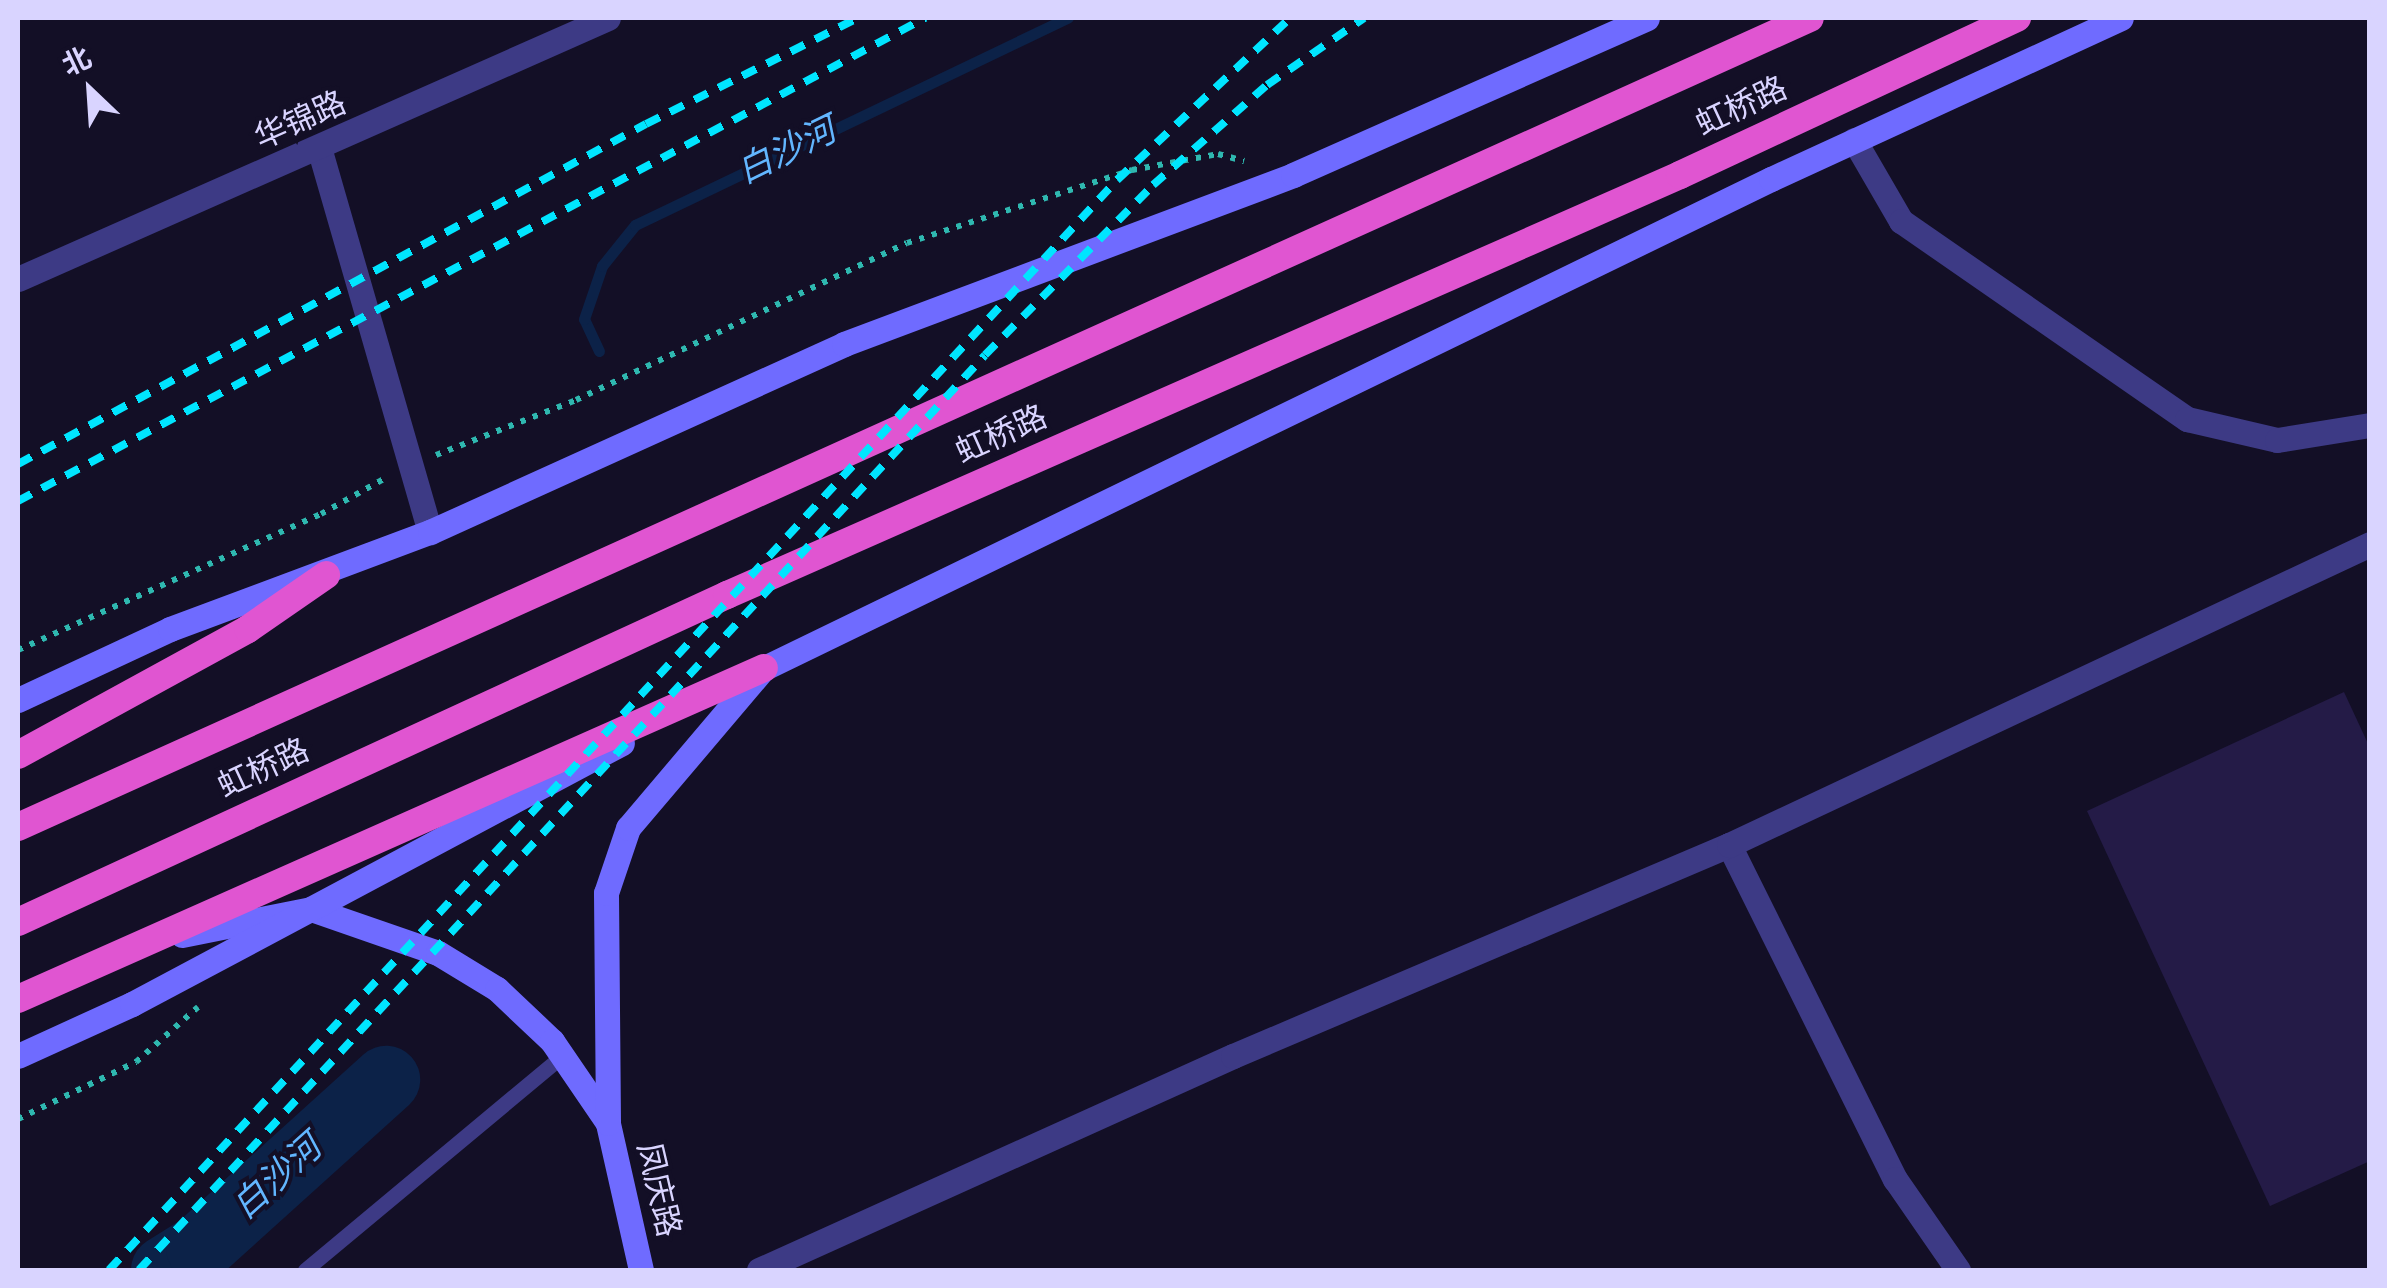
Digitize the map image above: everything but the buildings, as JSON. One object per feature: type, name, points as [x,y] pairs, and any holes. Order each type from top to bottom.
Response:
[{"type":"highway","name":"虹桥路","points":[[18,827],[1810,18]]},
{"type":"highway","name":"虹桥路","points":[[18,922],[727,596],[1680,176],[2017,18]]},
{"type":"highway","points":[[18,756],[248,630],[326,576]]},
{"type":"highway","points":[[18,999],[764,668]]},
{"type":"main road","points":[[18,700],[170,629],[326,576],[430,532],[844,344],[1293,175],[1647,18]]},
{"type":"main road","points":[[18,1056],[132,1004],[764,668],[1854,140],[2120,18]]},
{"type":"main road","points":[[608,1123],[606,893],[628,828],[764,668]]},
{"type":"main road","points":[[122,950],[311,909],[438,953],[497,990],[562,1056],[608,1123]]},
{"type":"main road","name":"凤庆路","points":[[608,1123],[641,1270]]},
{"type":"street","name":"华锦路","points":[[18,279],[320,151],[608,18]]},
{"type":"street","points":[[1854,140],[1901,221],[2186,419],[2277,440],[2370,425]]},
{"type":"street","points":[[320,151],[430,532]]},
{"type":"street","points":[[759,1270],[1232,1056],[1729,845],[2370,544]]},
{"type":"street","points":[[1729,845],[1895,1179],[1958,1270]]},
{"type":"lane","points":[[305,1270],[562,1056]]},
{"type":"path","points":[[18,650],[321,514],[409,465],[576,400],[907,243],[1132,170],[1218,154],[1293,175]]},
{"type":"waterway","name":"白沙河","points":[[599,351],[584,319],[602,266],[635,225],[1068,18]]},
{"type":"waterway","name":"白沙河","points":[[165,1270],[200,1248],[386,1080]]},
{"type":"railway","points":[[18,464],[646,124],[858,18]]},
{"type":"railway","points":[[18,501],[925,18]]},
{"type":"railway","points":[[109,1270],[1117,180],[1290,18]]},
{"type":"railway","points":[[139,1270],[985,355],[1153,185],[1267,85],[1364,18]]}]
